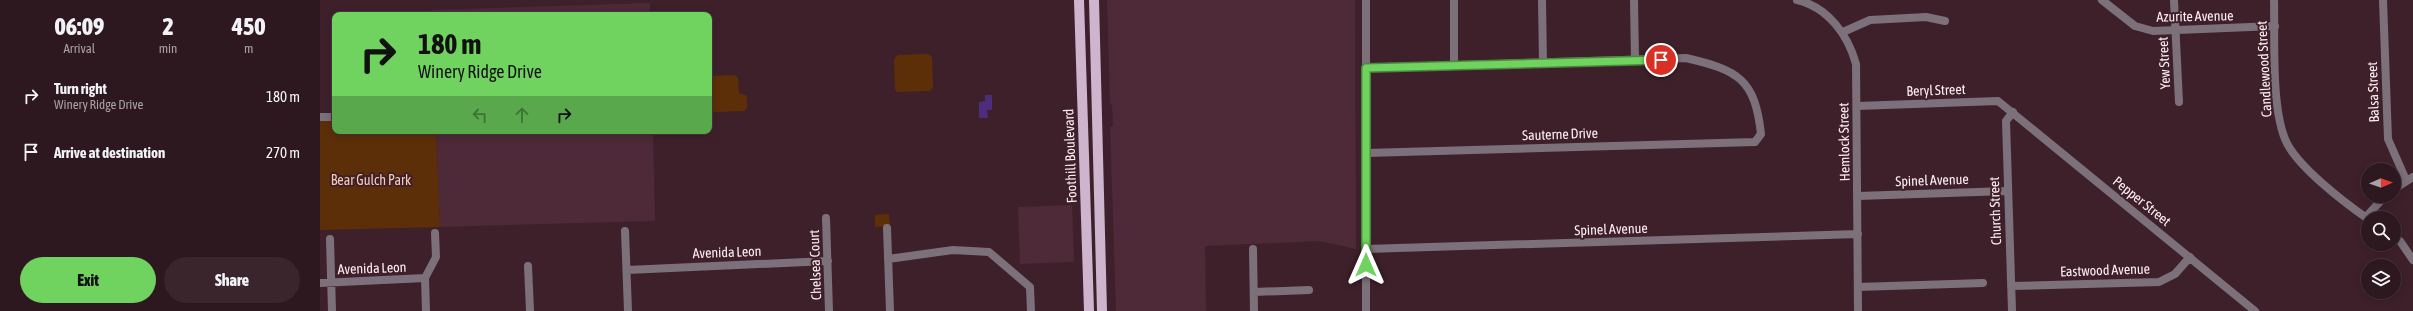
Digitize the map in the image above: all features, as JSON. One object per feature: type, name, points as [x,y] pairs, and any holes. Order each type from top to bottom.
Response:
[{"type":"main road","name":"Foothill Boulevard","points":[[1079,0],[1089,311]]},
{"type":"main road","name":"Foothill Boulevard","points":[[1094,0],[1102,311]]},
{"type":"street","points":[[1366,0],[1366,311]]},
{"type":"street","points":[[1454,0],[1454,65]]},
{"type":"street","points":[[1542,0],[1543,64]]},
{"type":"street","points":[[1366,68],[1635,61],[1634,0]]},
{"type":"street","name":"Hemlock Street","points":[[1800,0],[1826,15],[1844,32],[1856,64],[1858,311]]},
{"type":"street","name":"Azurite Avenue","points":[[2102,0],[2135,26],[2153,31],[2275,26]]},
{"type":"street","name":"Yew Street","points":[[2174,0],[2179,102]]},
{"type":"street","name":"Candlewood Street","points":[[2274,0],[2278,113],[2286,140],[2304,166],[2361,213]]},
{"type":"street","name":"Balsa Street","points":[[2383,0],[2388,139],[2410,178]]},
{"type":"street","points":[[1844,32],[1870,20],[1926,17],[1945,21]]},
{"type":"street","name":"Sauterne Drive","points":[[1366,153],[1755,142],[1761,134],[1756,100],[1746,84],[1728,70],[1686,58],[1635,61]]},
{"type":"street","name":"Beryl Street","points":[[1857,106],[1998,101],[2013,112]]},
{"type":"street","name":"Church Street","points":[[2012,311],[2006,121],[2013,112]]},
{"type":"street","name":"Pepper Street","points":[[2013,112],[2255,311]]},
{"type":"street","points":[[320,117],[332,117]]},
{"type":"street","points":[[2401,184],[2410,178]]},
{"type":"street","name":"Spinel Avenue","points":[[1858,196],[2007,190]]},
{"type":"street","points":[[2373,211],[2379,203]]},
{"type":"street","name":"Chelsea Court","points":[[826,218],[829,311]]},
{"type":"street","points":[[887,228],[890,311]]},
{"type":"street","points":[[625,232],[628,311]]},
{"type":"street","points":[[426,311],[424,278],[436,257],[435,233]]},
{"type":"street","name":"Spinel Avenue","points":[[1366,249],[1858,234]]},
{"type":"street","points":[[330,239],[332,311]]},
{"type":"street","points":[[2401,242],[2413,260]]},
{"type":"street","points":[[1253,249],[1254,311]]},
{"type":"street","points":[[888,259],[953,250],[989,252],[1030,287],[1031,311]]},
{"type":"street","name":"Eastwood Avenue","points":[[2011,286],[2159,282],[2175,274],[2190,257]]},
{"type":"street","name":"Avenida Leon","points":[[627,270],[828,261]]},
{"type":"street","points":[[528,266],[530,311]]},
{"type":"street","name":"Avenida Leon","points":[[320,283],[424,278]]},
{"type":"street","points":[[1858,287],[1983,283]]},
{"type":"street","points":[[1254,292],[1309,290]]},
{"type":"shaded area","points":[[1107,0],[1355,0],[1356,249],[1320,241],[1205,246],[1206,311],[1116,311],[1110,127],[1113,126],[1112,106],[1110,103]]},
{"type":"shaded area","points":[[650,3],[650,12],[431,12],[431,10]]},
{"type":"shaded area","points":[[985,95],[992,95],[992,110],[987,110],[988,118],[979,118],[979,102],[985,101]]},
{"type":"shaded area","points":[[436,134],[653,134],[655,221],[440,227]]},
{"type":"shaded area","points":[[1072,205],[1074,262],[1020,264],[1018,207]]},
{"type":"green space","points":[[928,54],[932,57],[933,87],[930,91],[897,92],[895,89],[894,59],[898,55]]},
{"type":"green space","points":[[735,75],[738,78],[739,93],[747,96],[747,107],[745,111],[712,111],[712,76]]},
{"type":"green space","name":"Bear Gulch Park","points":[[320,119],[332,119],[332,134],[436,134],[440,227],[320,230]]},
{"type":"green space","points":[[889,214],[890,226],[875,227],[875,215]]},
{"type":"route","points":[[1366,265],[1366,68],[1661,60]]}]
